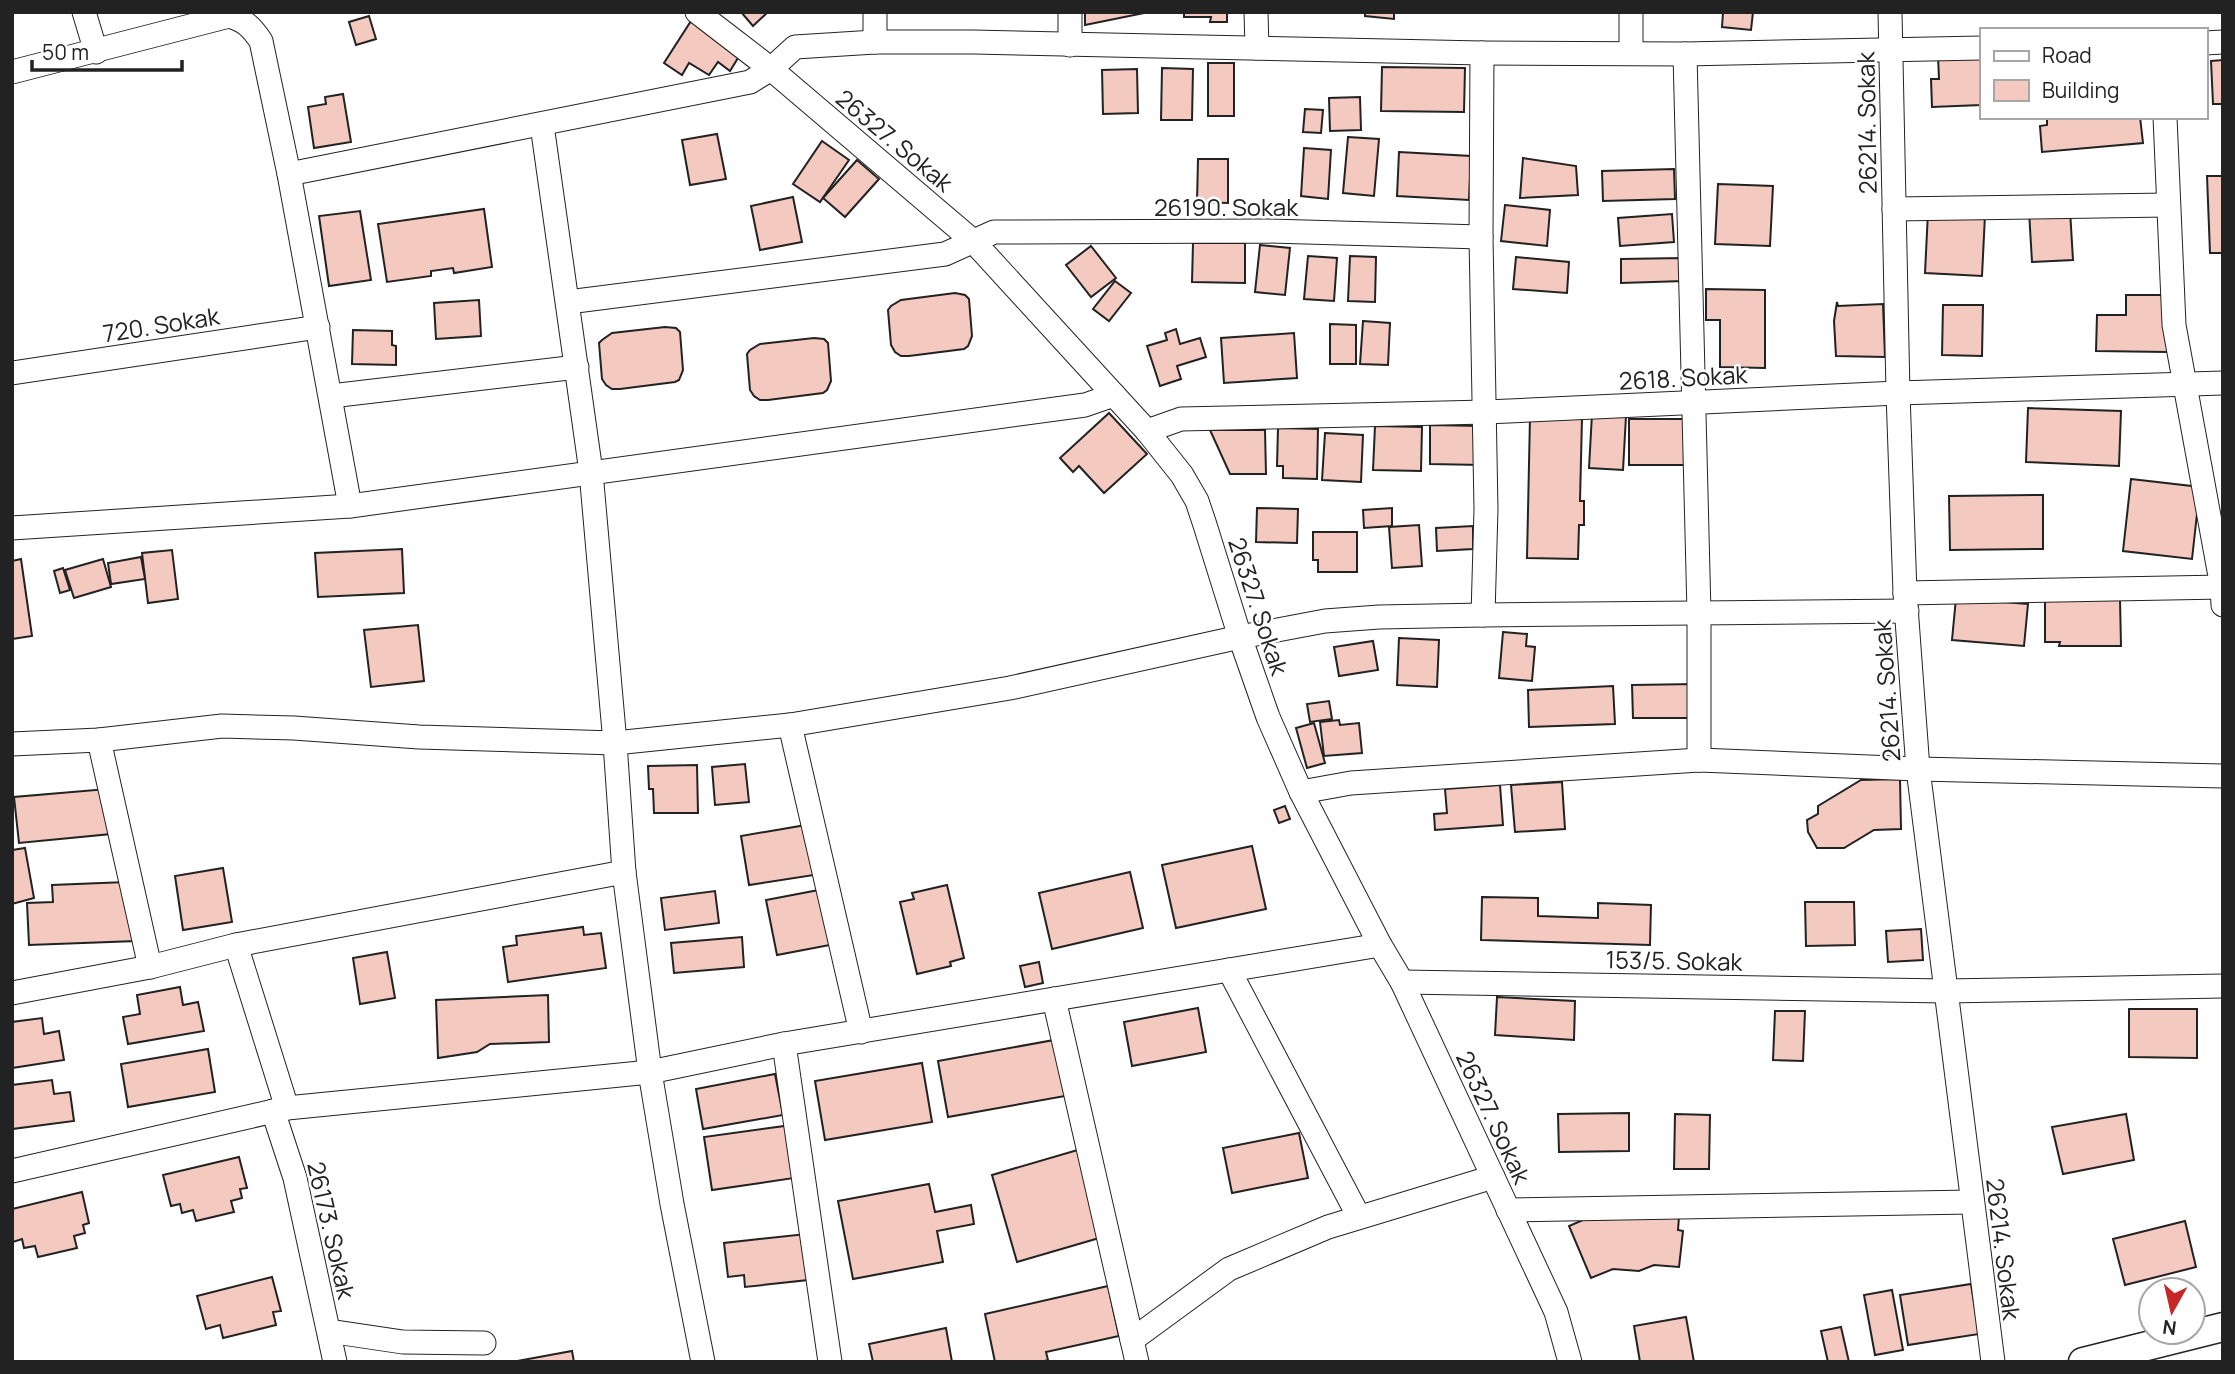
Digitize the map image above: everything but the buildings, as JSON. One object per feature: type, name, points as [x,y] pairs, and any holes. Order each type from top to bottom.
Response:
[{"type":"main road","points":[[2083,1362],[2223,1327]]},
{"type":"street","points":[[85,12],[96,52]]},
{"type":"street","name":"26327. Sokak","points":[[697,12],[771,69],[973,241],[1147,431],[1182,475],[1197,501],[1268,717],[1301,792],[1402,982],[1556,1312],[1570,1362]]},
{"type":"street","points":[[875,12],[876,42]]},
{"type":"street","points":[[1070,12],[1070,45]]},
{"type":"street","points":[[1256,12],[1257,48]]},
{"type":"street","points":[[1631,12],[1631,53]]},
{"type":"street","name":"26214. Sokak","points":[[1890,12],[1898,393],[1906,602],[1918,769],[1993,1362]]},
{"type":"street","points":[[12,72],[229,16],[240,19],[251,27],[261,41],[289,174],[350,506]]},
{"type":"street","points":[[289,174],[750,82],[771,69],[795,47],[876,42],[1685,54],[1980,48]]},
{"type":"street","points":[[1482,53],[1481,237],[1486,412],[1483,615]]},
{"type":"street","points":[[1685,54],[1699,613],[1699,760]]},
{"type":"street","points":[[12,744],[99,740],[222,726],[419,737],[615,743],[790,724],[1010,688],[1325,621],[1483,615],[1699,613],[1906,602],[2222,593],[2174,325],[2165,119]]},
{"type":"street","points":[[542,125],[591,472],[624,872],[650,1072],[703,1362]]},
{"type":"street","points":[[1894,209],[2168,205]]},
{"type":"street","name":"26190. Sokak","points":[[568,302],[945,254],[994,232],[1266,231],[1481,237]]},
{"type":"street","name":"720. Sokak","points":[[12,373],[318,327]]},
{"type":"street","points":[[331,396],[577,367]]},
{"type":"street","name":"2618. Sokak","points":[[1147,431],[1181,419],[1486,412],[1898,393],[2223,383]]},
{"type":"street","points":[[12,528],[350,506],[1084,405],[1114,395]]},
{"type":"street","points":[[790,724],[861,1032]]},
{"type":"street","points":[[99,740],[150,967]]},
{"type":"street","points":[[1301,792],[1351,783],[1699,760],[1918,769],[2223,776]]},
{"type":"street","points":[[12,993],[150,967],[236,945],[624,872]]},
{"type":"street","name":"26173. Sokak","points":[[236,945],[280,1110],[335,1362]]},
{"type":"street","points":[[12,1171],[280,1110],[650,1072],[784,1044],[1380,945]]},
{"type":"street","points":[[1229,970],[1359,1217]]},
{"type":"street","name":"153/5. Sokak","points":[[1402,982],[1945,991],[2223,986]]},
{"type":"street","points":[[1054,999],[1135,1351],[1229,1269],[1328,1227],[1493,1177]]},
{"type":"street","points":[[784,1044],[830,1362]]},
{"type":"street","points":[[1508,1210],[1972,1202]]},
{"type":"street","points":[[329,1331],[403,1342],[484,1343]]}]
